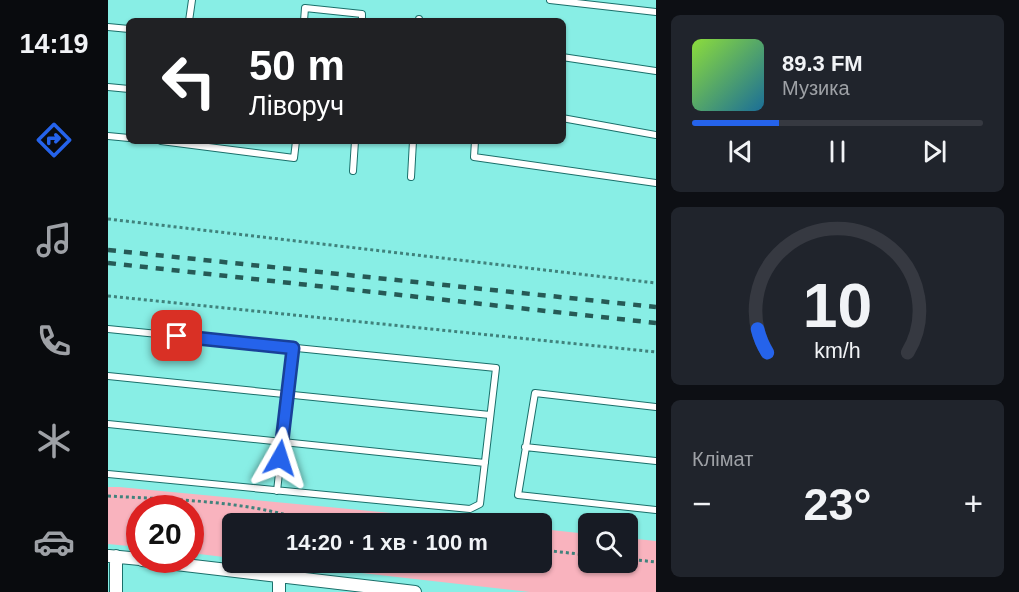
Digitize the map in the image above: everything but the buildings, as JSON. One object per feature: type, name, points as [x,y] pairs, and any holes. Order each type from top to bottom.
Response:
[{"type":"street","points":[[112,556],[116,592]]},
{"type":"street","points":[[204,567],[415,592]]},
{"type":"street","points":[[279,576],[279,592]]},
{"type":"lane","points":[[189,18],[192,0]]},
{"type":"lane","points":[[550,0],[656,12]]},
{"type":"lane","points":[[304,18],[305,8],[362,14],[362,18]]},
{"type":"lane","points":[[108,27],[126,29]]},
{"type":"lane","points":[[566,58],[598,64],[656,70]]},
{"type":"lane","points":[[108,87],[126,89]]},
{"type":"lane","points":[[566,119],[656,135]]},
{"type":"lane","points":[[108,136],[126,138]]},
{"type":"lane","points":[[184,144],[294,158],[296,144]]},
{"type":"lane","points":[[353,171],[355,144]]},
{"type":"lane","points":[[411,177],[413,144]]},
{"type":"lane","points":[[475,144],[474,157],[656,183]]},
{"type":"lane","points":[[108,329],[496,368],[480,504],[470,509],[108,474]]},
{"type":"lane","points":[[277,491],[293,348]]},
{"type":"lane","points":[[108,376],[490,415]]},
{"type":"lane","points":[[656,407],[535,393],[518,495],[656,510]]},
{"type":"lane","points":[[108,424],[485,463]]},
{"type":"lane","points":[[525,447],[656,461]]},
{"type":"path","points":[[108,219],[656,283]]},
{"type":"path","points":[[108,296],[656,352]]},
{"type":"path","points":[[108,496],[284,513]]},
{"type":"path","points":[[552,551],[578,554]]},
{"type":"path","points":[[638,560],[656,562]]},
{"type":"shaded area","points":[[108,487],[203,495],[126,495],[126,546],[108,544]]},
{"type":"shaded area","points":[[204,495],[391,513],[222,513],[222,557],[204,555]]},
{"type":"shaded area","points":[[552,530],[578,533],[578,573],[638,573],[638,539],[656,541],[656,592],[530,592],[362,573],[552,573]]},
{"type":"railway","points":[[108,250],[656,307]]},
{"type":"railway","points":[[108,263],[656,323]]},
{"type":"route","points":[[177,336],[293,348],[280,458]]}]
